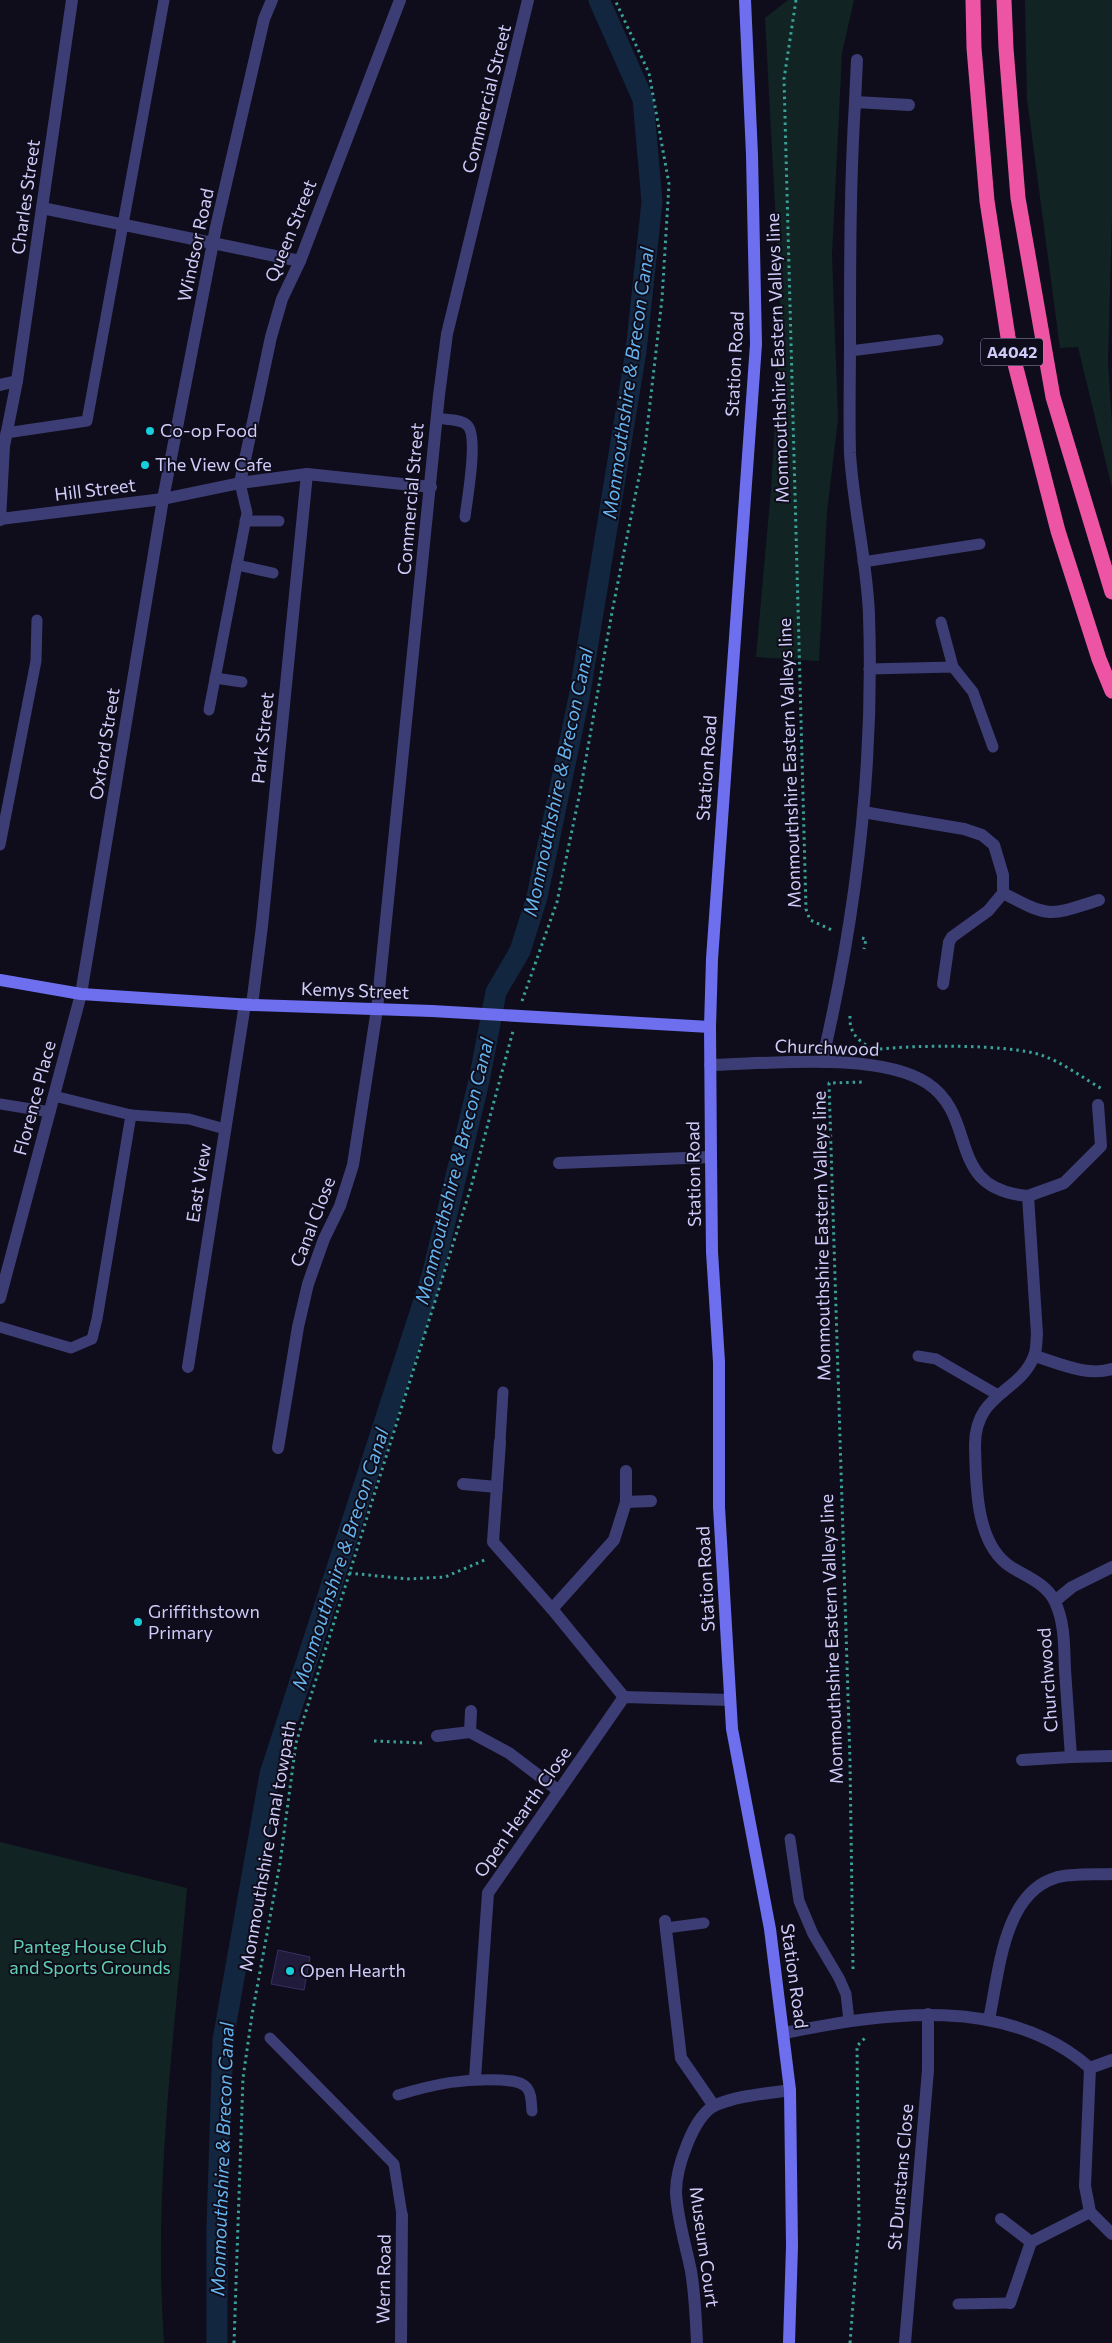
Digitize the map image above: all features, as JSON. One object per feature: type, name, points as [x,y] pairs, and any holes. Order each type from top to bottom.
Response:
[{"type":"highway","name":"A4042","points":[[973,0],[974,48],[986,201],[1008,337],[1058,532],[1099,659],[1112,691]]},
{"type":"highway","name":"A4042","points":[[1004,0],[1018,198],[1052,396],[1112,592]]},
{"type":"street","name":"Charles Street","points":[[0,520],[6,433],[17,380],[72,0]]},
{"type":"street","name":"Windsor Road","points":[[164,499],[213,242],[264,19],[272,0]]},
{"type":"street","name":"Queen Street","points":[[240,484],[271,337],[282,299],[300,260],[400,0]]},
{"type":"street","name":"Commercial Street","points":[[377,1009],[447,334],[528,0]]},
{"type":"street","name":"Station Road","points":[[745,0],[752,155],[756,344],[726,744],[710,1027],[712,1252],[719,1362],[719,1507],[732,1729],[770,1929],[790,2090],[792,2246],[789,2343]]},
{"type":"street","points":[[824,1062],[848,931],[863,812],[868,734],[869,613],[850,454],[850,191],[857,60]]},
{"type":"street","points":[[855,102],[909,105]]},
{"type":"street","points":[[42,208],[300,260]]},
{"type":"street","points":[[0,385],[17,380]]},
{"type":"street","name":"Hill Street","points":[[0,520],[164,499],[240,484],[308,474],[431,487]]},
{"type":"street","name":"Park Street","points":[[248,1004],[262,926],[308,474]]},
{"type":"street","name":"Oxford Street","points":[[81,994],[164,499]]},
{"type":"street","points":[[863,812],[933,823],[982,834],[994,845],[999,857],[1005,884],[1003,893],[988,912],[952,937],[949,942],[942,984]]},
{"type":"street","points":[[1003,893],[1031,908],[1050,913],[1099,900]]},
{"type":"street","name":"Kemys Street","points":[[0,980],[81,994],[710,1027]]},
{"type":"street","name":"Florence Place","points":[[0,1298],[81,994]]},
{"type":"street","name":"East View","points":[[188,1367],[225,1129],[248,1004]]},
{"type":"street","name":"Canal Close","points":[[278,1448],[298,1327],[308,1284],[324,1239],[340,1206],[353,1165],[377,1009]]},
{"type":"street","name":"Churchwood","points":[[710,1065],[824,1062],[874,1064],[900,1071],[927,1083],[945,1100],[956,1119],[965,1152],[974,1169],[986,1183],[1009,1194],[1028,1196]]},
{"type":"street","points":[[1098,1105],[1106,1146],[1064,1183],[1028,1196],[1037,1334],[1035,1356],[1081,1370],[1101,1373],[1112,1370]]},
{"type":"street","points":[[559,1163],[711,1158]]},
{"type":"street","name":"Churchwood","points":[[1035,1356],[1024,1373],[988,1404],[979,1421],[975,1443],[980,1515],[986,1538],[999,1557],[1010,1567],[1040,1583],[1055,1601],[1062,1624],[1071,1757]]},
{"type":"street","points":[[500,1442],[493,1542],[552,1609],[624,1697],[730,1700]]},
{"type":"street","points":[[552,1609],[614,1540],[626,1502],[626,1471]]},
{"type":"street","points":[[463,1484],[497,1486]]},
{"type":"street","points":[[626,1502],[651,1501]]},
{"type":"street","points":[[1055,1601],[1072,1588],[1112,1567]]},
{"type":"street","name":"Open Hearth Close","points":[[474,2078],[488,1893],[624,1697]]},
{"type":"street","points":[[470,1732],[471,1711]]},
{"type":"street","points":[[437,1736],[470,1732],[509,1753],[559,1791]]},
{"type":"street","name":"Churchwood","points":[[1022,1760],[1112,1756]]},
{"type":"street","points":[[989,2019],[1009,1928],[1018,1907],[1033,1890],[1055,1877],[1112,1874]]},
{"type":"street","points":[[665,1924],[681,2058],[714,2106],[746,2096],[790,2090]]},
{"type":"street","points":[[784,2033],[871,2017],[928,2014],[989,2019],[1043,2036],[1078,2058],[1090,2068]]},
{"type":"street","name":"St Dunstans Close","points":[[905,2343],[928,2070],[928,2014]]},
{"type":"street","points":[[1090,2068],[1112,2060]]},
{"type":"street","points":[[1090,2068],[1084,2156],[1085,2186],[1090,2212],[1112,2234]]},
{"type":"street","name":"Museum Court","points":[[697,2343],[691,2272],[676,2194],[678,2174],[686,2146],[698,2123],[714,2106]]},
{"type":"street","points":[[1010,2303],[1030,2242],[1090,2212]]},
{"type":"street","name":"Wern Road","points":[[401,2343],[402,2215]]},
{"type":"street","points":[[1001,2219],[1030,2242]]},
{"type":"lane","points":[[6,433],[87,421],[164,0]]},
{"type":"lane","points":[[850,351],[938,340]]},
{"type":"lane","points":[[437,418],[465,423],[472,430],[473,444],[465,517]]},
{"type":"lane","points":[[209,710],[247,513],[240,484]]},
{"type":"lane","points":[[245,521],[279,521]]},
{"type":"lane","points":[[863,562],[980,544]]},
{"type":"lane","points":[[237,565],[273,573]]},
{"type":"lane","points":[[0,845],[36,661],[37,620]]},
{"type":"lane","points":[[941,622],[953,667],[974,692],[993,747]]},
{"type":"lane","points":[[869,669],[953,667]]},
{"type":"lane","points":[[215,678],[242,682]]},
{"type":"lane","points":[[54,1096],[130,1115],[189,1119],[225,1129]]},
{"type":"lane","points":[[0,1104],[50,1112]]},
{"type":"lane","points":[[0,1327],[70,1348],[92,1339],[130,1115]]},
{"type":"lane","points":[[918,1356],[936,1358],[998,1395]]},
{"type":"lane","points":[[500,1442],[503,1392]]},
{"type":"lane","points":[[790,1839],[799,1901],[813,1934],[839,1978],[846,1994],[849,2021]]},
{"type":"lane","points":[[665,1924],[704,1923]]},
{"type":"lane","points":[[270,2038],[394,2164],[402,2215]]},
{"type":"lane","points":[[398,2096],[441,2083],[474,2078],[512,2081],[526,2086],[531,2097],[532,2111]]},
{"type":"lane","points":[[958,2304],[1010,2303]]},
{"type":"path","name":"Monmouthshire Canal towpath","points":[[234,2343],[243,2078],[252,2015],[280,1863],[296,1743],[471,1187],[515,1016],[557,902],[580,792],[612,612],[645,447],[662,300],[670,184],[649,73],[615,0]]},
{"type":"path","name":"Monmouthshire Eastern Valleys line","points":[[796,0],[784,79],[806,908],[810,920],[831,930],[848,931],[866,939],[862,957]]},
{"type":"path","points":[[851,1012],[850,1030],[856,1038],[875,1050],[896,1047],[1017,1050],[1042,1055],[1109,1092]]},
{"type":"path","name":"Monmouthshire Eastern Valleys line","points":[[854,1972],[829,1083],[874,1082],[874,1064]]},
{"type":"path","points":[[349,1573],[407,1579],[445,1577],[487,1559],[498,1548]]},
{"type":"path","points":[[374,1741],[424,1743],[437,1736]]},
{"type":"path","points":[[850,2343],[859,2226],[857,2046],[871,2032],[871,2017]]},
{"type":"green space","points":[[788,0],[854,0],[842,53],[832,255],[838,419],[827,512],[819,661],[756,657],[771,489],[781,318],[765,18]]},
{"type":"green space","points":[[1025,0],[1112,0],[1112,216],[1108,361],[1112,424],[1112,488],[1078,347],[1060,348],[1027,99]]},
{"type":"green space","name":"Panteg House Club and Sports Grounds","points":[[0,1842],[187,1888],[166,2115],[163,2172],[161,2286],[164,2343],[0,2343]]},
{"type":"building","points":[[278,1950],[310,1957],[304,1990],[271,1984]]},
{"type":"waterway","name":"Monmouthshire & Brecon Canal","points":[[217,2343],[217,2227],[223,2040],[270,1774],[432,1276],[479,1081],[496,992],[520,951],[537,897],[579,698],[636,351],[652,202],[643,99],[599,0]]},
{"type":"place","name":"Co-op Food","points":[[150,431]]},
{"type":"place","name":"The View Cafe","points":[[145,465]]},
{"type":"place","name":"Griffithstown Primary","points":[[138,1622]]},
{"type":"place","name":"Open Hearth","points":[[290,1971]]}]
